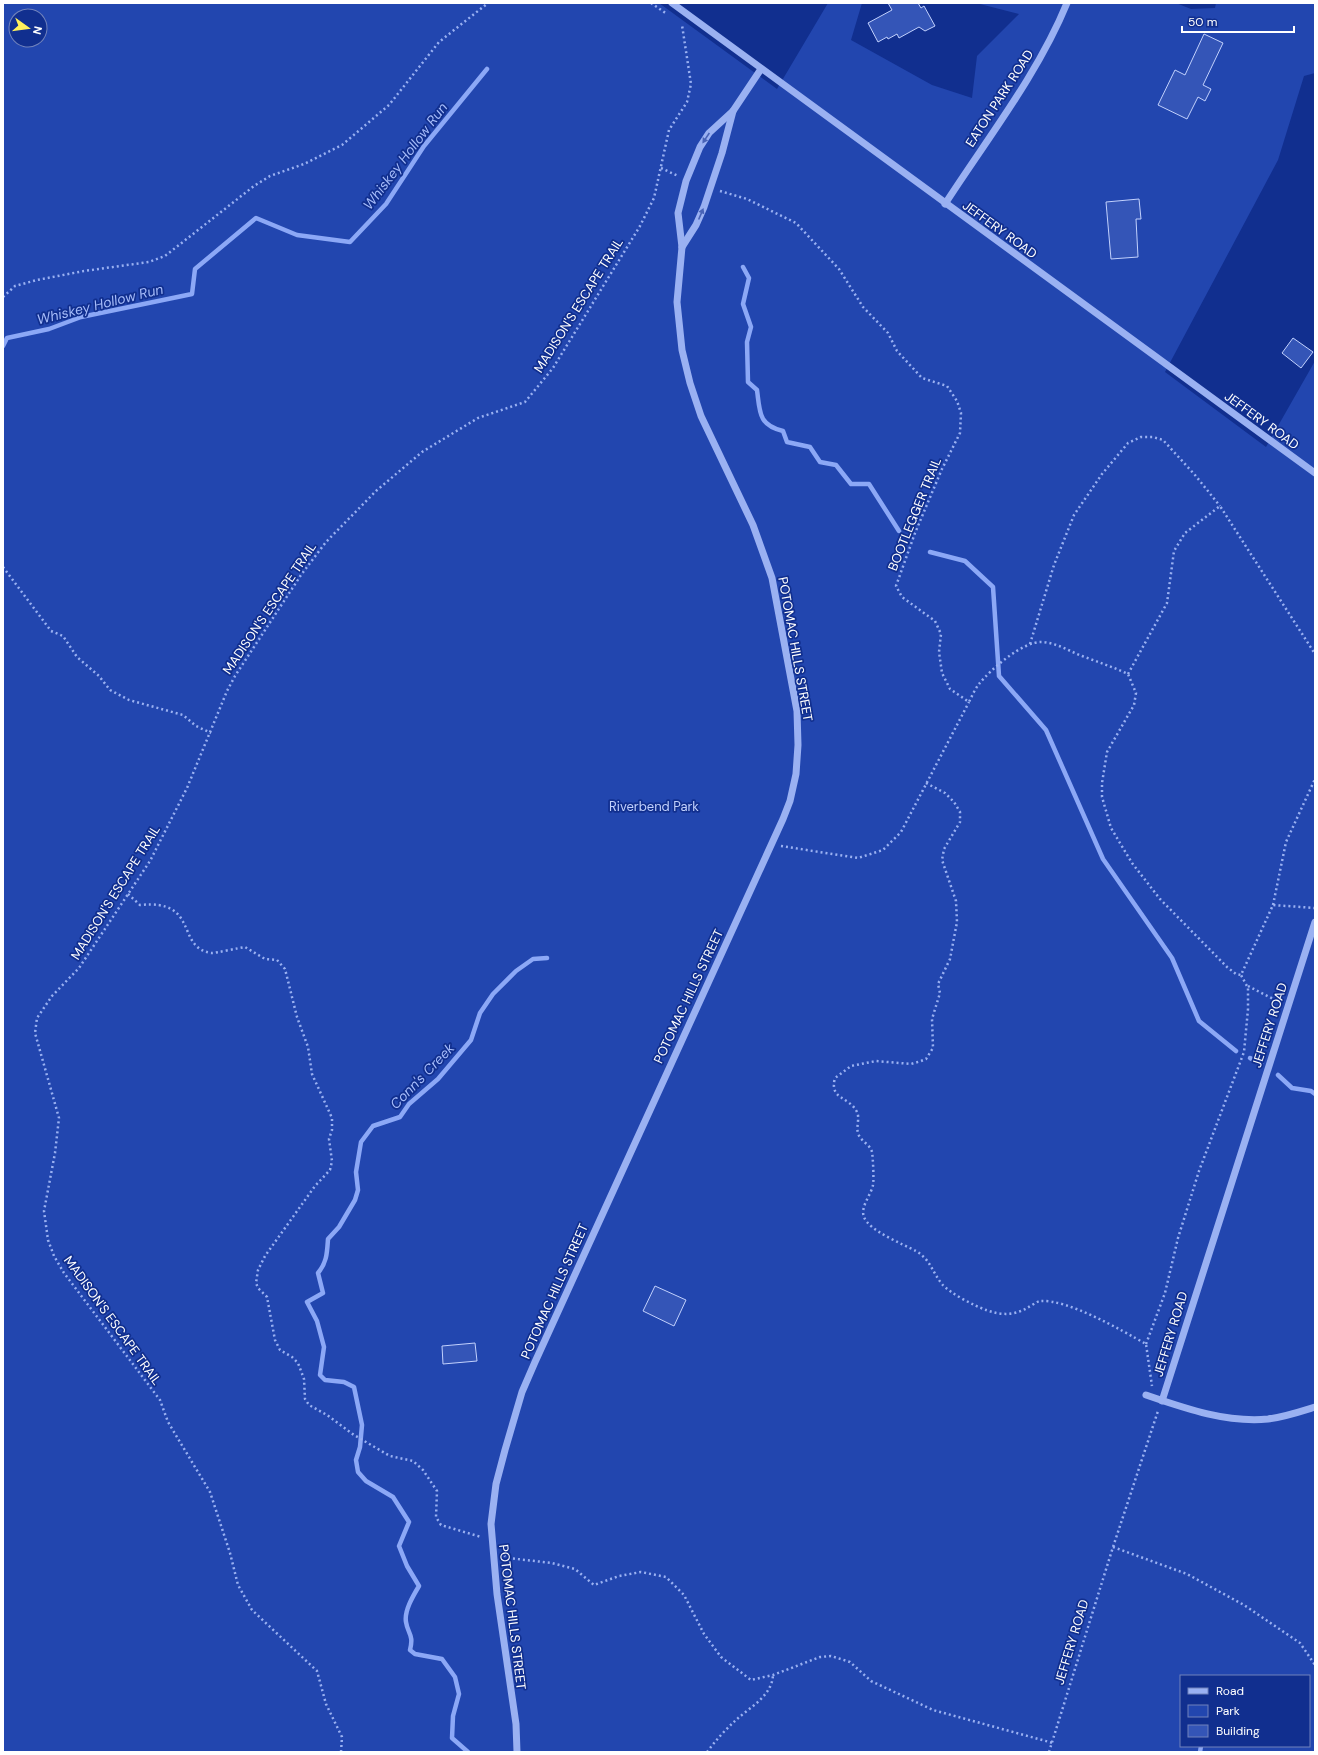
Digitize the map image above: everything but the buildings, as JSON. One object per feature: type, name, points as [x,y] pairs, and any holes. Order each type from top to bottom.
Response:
[{"type":"street","name":"JEFFERY ROAD","points":[[672,3],[1315,473]]},
{"type":"street","name":"EATON PARK ROAD","points":[[945,204],[1039,61],[1059,24],[1067,3]]},
{"type":"street","name":"POTOMAC HILLS STREET","points":[[517,1752],[516,1724],[497,1594],[491,1524],[496,1484],[522,1392],[561,1303],[771,845],[790,801],[796,774],[798,745],[797,711],[772,578],[753,524],[701,416],[690,383],[682,350],[677,302],[682,247],[678,213],[686,181],[700,147],[706,137],[733,111],[761,69]]},
{"type":"street","name":"POTOMAC HILLS STREET","points":[[682,247],[696,225],[710,188],[729,130],[733,111]]},
{"type":"street","name":"JEFFERY ROAD","points":[[1159,1400],[1315,922]]},
{"type":"street","points":[[1146,1396],[1212,1415],[1239,1419],[1267,1419],[1288,1415],[1315,1407]]},
{"type":"path","points":[[3,298],[15,286],[37,280],[84,271],[150,262],[165,256],[254,186],[270,176],[304,164],[342,145],[389,105],[439,42],[488,3]]},
{"type":"path","points":[[651,3],[670,17]]},
{"type":"path","points":[[677,22],[683,26],[691,84],[687,102],[669,130],[661,168],[686,181]]},
{"type":"path","name":"MADISON'S ESCAPE TRAIL","points":[[341,1752],[342,1737],[326,1704],[317,1671],[252,1610],[238,1585],[230,1553],[210,1492],[168,1422],[160,1400],[64,1273],[54,1256],[48,1240],[44,1211],[55,1153],[59,1118],[35,1033],[37,1018],[52,996],[79,968],[150,861],[187,788],[211,733],[227,691],[235,676],[301,575],[326,542],[376,491],[422,452],[478,418],[525,402],[553,368],[643,219],[654,198],[661,168]]},
{"type":"path","name":"BOOTLEGGER TRAIL","points":[[710,188],[748,199],[796,223],[839,269],[863,307],[888,333],[897,351],[922,378],[947,386],[957,401],[961,413],[960,433],[942,469],[915,533],[896,586],[902,597],[935,621],[941,634],[940,652],[942,673],[950,689],[969,702]]},
{"type":"path","points":[[1030,644],[1054,565],[1074,515],[1102,474],[1128,443],[1141,437],[1153,437],[1163,440],[1220,506],[1315,654]]},
{"type":"path","points":[[1128,674],[1166,602],[1174,551],[1185,533],[1220,506]]},
{"type":"path","points":[[3,567],[51,631],[63,636],[77,657],[99,676],[110,690],[129,700],[183,715],[196,726],[211,733]]},
{"type":"path","points":[[771,845],[858,858],[884,850],[901,832],[980,683],[995,668],[1021,648],[1030,644],[1041,642],[1055,644],[1073,653],[1128,674],[1136,693],[1134,705],[1108,752],[1102,783],[1102,797],[1111,828],[1132,863],[1160,899],[1227,967],[1236,974],[1241,975],[1247,986],[1248,1009],[1244,1052],[1199,1171],[1178,1238],[1165,1293],[1146,1344],[1151,1380],[1159,1400]]},
{"type":"path","points":[[1241,975],[1273,905],[1286,842],[1315,779]]},
{"type":"path","points":[[926,783],[945,793],[954,802],[960,812],[960,822],[944,849],[942,860],[956,901],[957,922],[950,959],[938,984],[940,993],[932,1019],[933,1048],[926,1059],[911,1064],[876,1061],[851,1066],[835,1078],[832,1086],[835,1093],[854,1107],[858,1114],[859,1136],[872,1151],[873,1183],[871,1194],[863,1211],[864,1217],[871,1226],[919,1252],[930,1262],[941,1283],[946,1289],[985,1310],[1000,1314],[1009,1314],[1024,1310],[1039,1301],[1051,1302],[1083,1311],[1146,1344]]},
{"type":"path","points":[[128,894],[140,905],[151,904],[173,909],[182,918],[187,932],[198,948],[212,953],[245,947],[265,959],[278,960],[285,969],[297,1017],[308,1047],[312,1074],[332,1118],[332,1130],[329,1139],[332,1161],[330,1170],[315,1186],[265,1256],[258,1270],[256,1283],[258,1288],[267,1297],[275,1340],[280,1350],[292,1357],[298,1363],[304,1378],[305,1400],[309,1405],[326,1414],[354,1435],[390,1456],[413,1461],[423,1470],[437,1491],[436,1517],[441,1525],[479,1536],[492,1544],[508,1558],[552,1564],[575,1569],[594,1584],[619,1576],[641,1572],[666,1577],[684,1595],[704,1634],[721,1657],[751,1680],[773,1675],[820,1657],[830,1656],[850,1662],[871,1681],[933,1710],[1053,1742]]},
{"type":"path","points":[[1273,905],[1315,908]]},
{"type":"path","points":[[1247,986],[1288,1006]]},
{"type":"path","name":"JEFFERY ROAD","points":[[1049,1752],[1159,1400]]},
{"type":"path","points":[[1113,1547],[1187,1574],[1244,1605],[1300,1643],[1315,1664]]},
{"type":"path","points":[[707,1752],[714,1742],[736,1720],[767,1692],[773,1681],[773,1675]]},
{"type":"green space","name":"Riverbend Park","points":[[3,3],[659,3],[777,89],[828,3],[862,3],[851,40],[932,85],[972,98],[977,56],[1019,14],[976,3],[1176,3],[1191,9],[1215,8],[1216,3],[1315,3],[1315,73],[1304,76],[1278,160],[1165,372],[1266,447],[1315,361],[1315,1752],[3,1752]]},
{"type":"waterway","name":"Whiskey Hollow Run","points":[[3,346],[7,338],[49,329],[81,317],[192,294],[195,269],[256,218],[297,235],[350,242],[386,204],[424,146],[487,69]]},
{"type":"waterway","points":[[743,267],[749,278],[743,304],[751,327],[747,342],[748,382],[757,390],[762,416],[769,425],[783,431],[787,442],[810,447],[820,462],[836,465],[851,484],[869,484],[899,531]]},
{"type":"waterway","points":[[930,552],[965,561],[993,587],[999,676],[1046,730],[1103,859],[1172,958],[1199,1021],[1236,1051]]},
{"type":"waterway","name":"Conn's Creek","points":[[468,1752],[452,1738],[453,1716],[459,1694],[455,1677],[442,1659],[415,1654],[410,1650],[411,1638],[406,1622],[406,1613],[419,1586],[407,1566],[399,1546],[409,1522],[393,1497],[366,1481],[358,1472],[356,1460],[360,1447],[362,1425],[354,1387],[344,1382],[325,1380],[320,1375],[324,1347],[317,1321],[307,1302],[323,1293],[318,1273],[325,1261],[328,1239],[339,1227],[355,1200],[358,1190],[356,1172],[361,1142],[373,1126],[400,1117],[409,1104],[438,1079],[471,1040],[480,1013],[493,994],[516,971],[533,959],[547,958]]},
{"type":"waterway","points":[[1250,1058],[1261,1064]]},
{"type":"waterway","points":[[1278,1075],[1292,1088],[1311,1091],[1315,1094]]},
{"type":"waterway","points":[[1200,1752],[1201,1747]]}]
